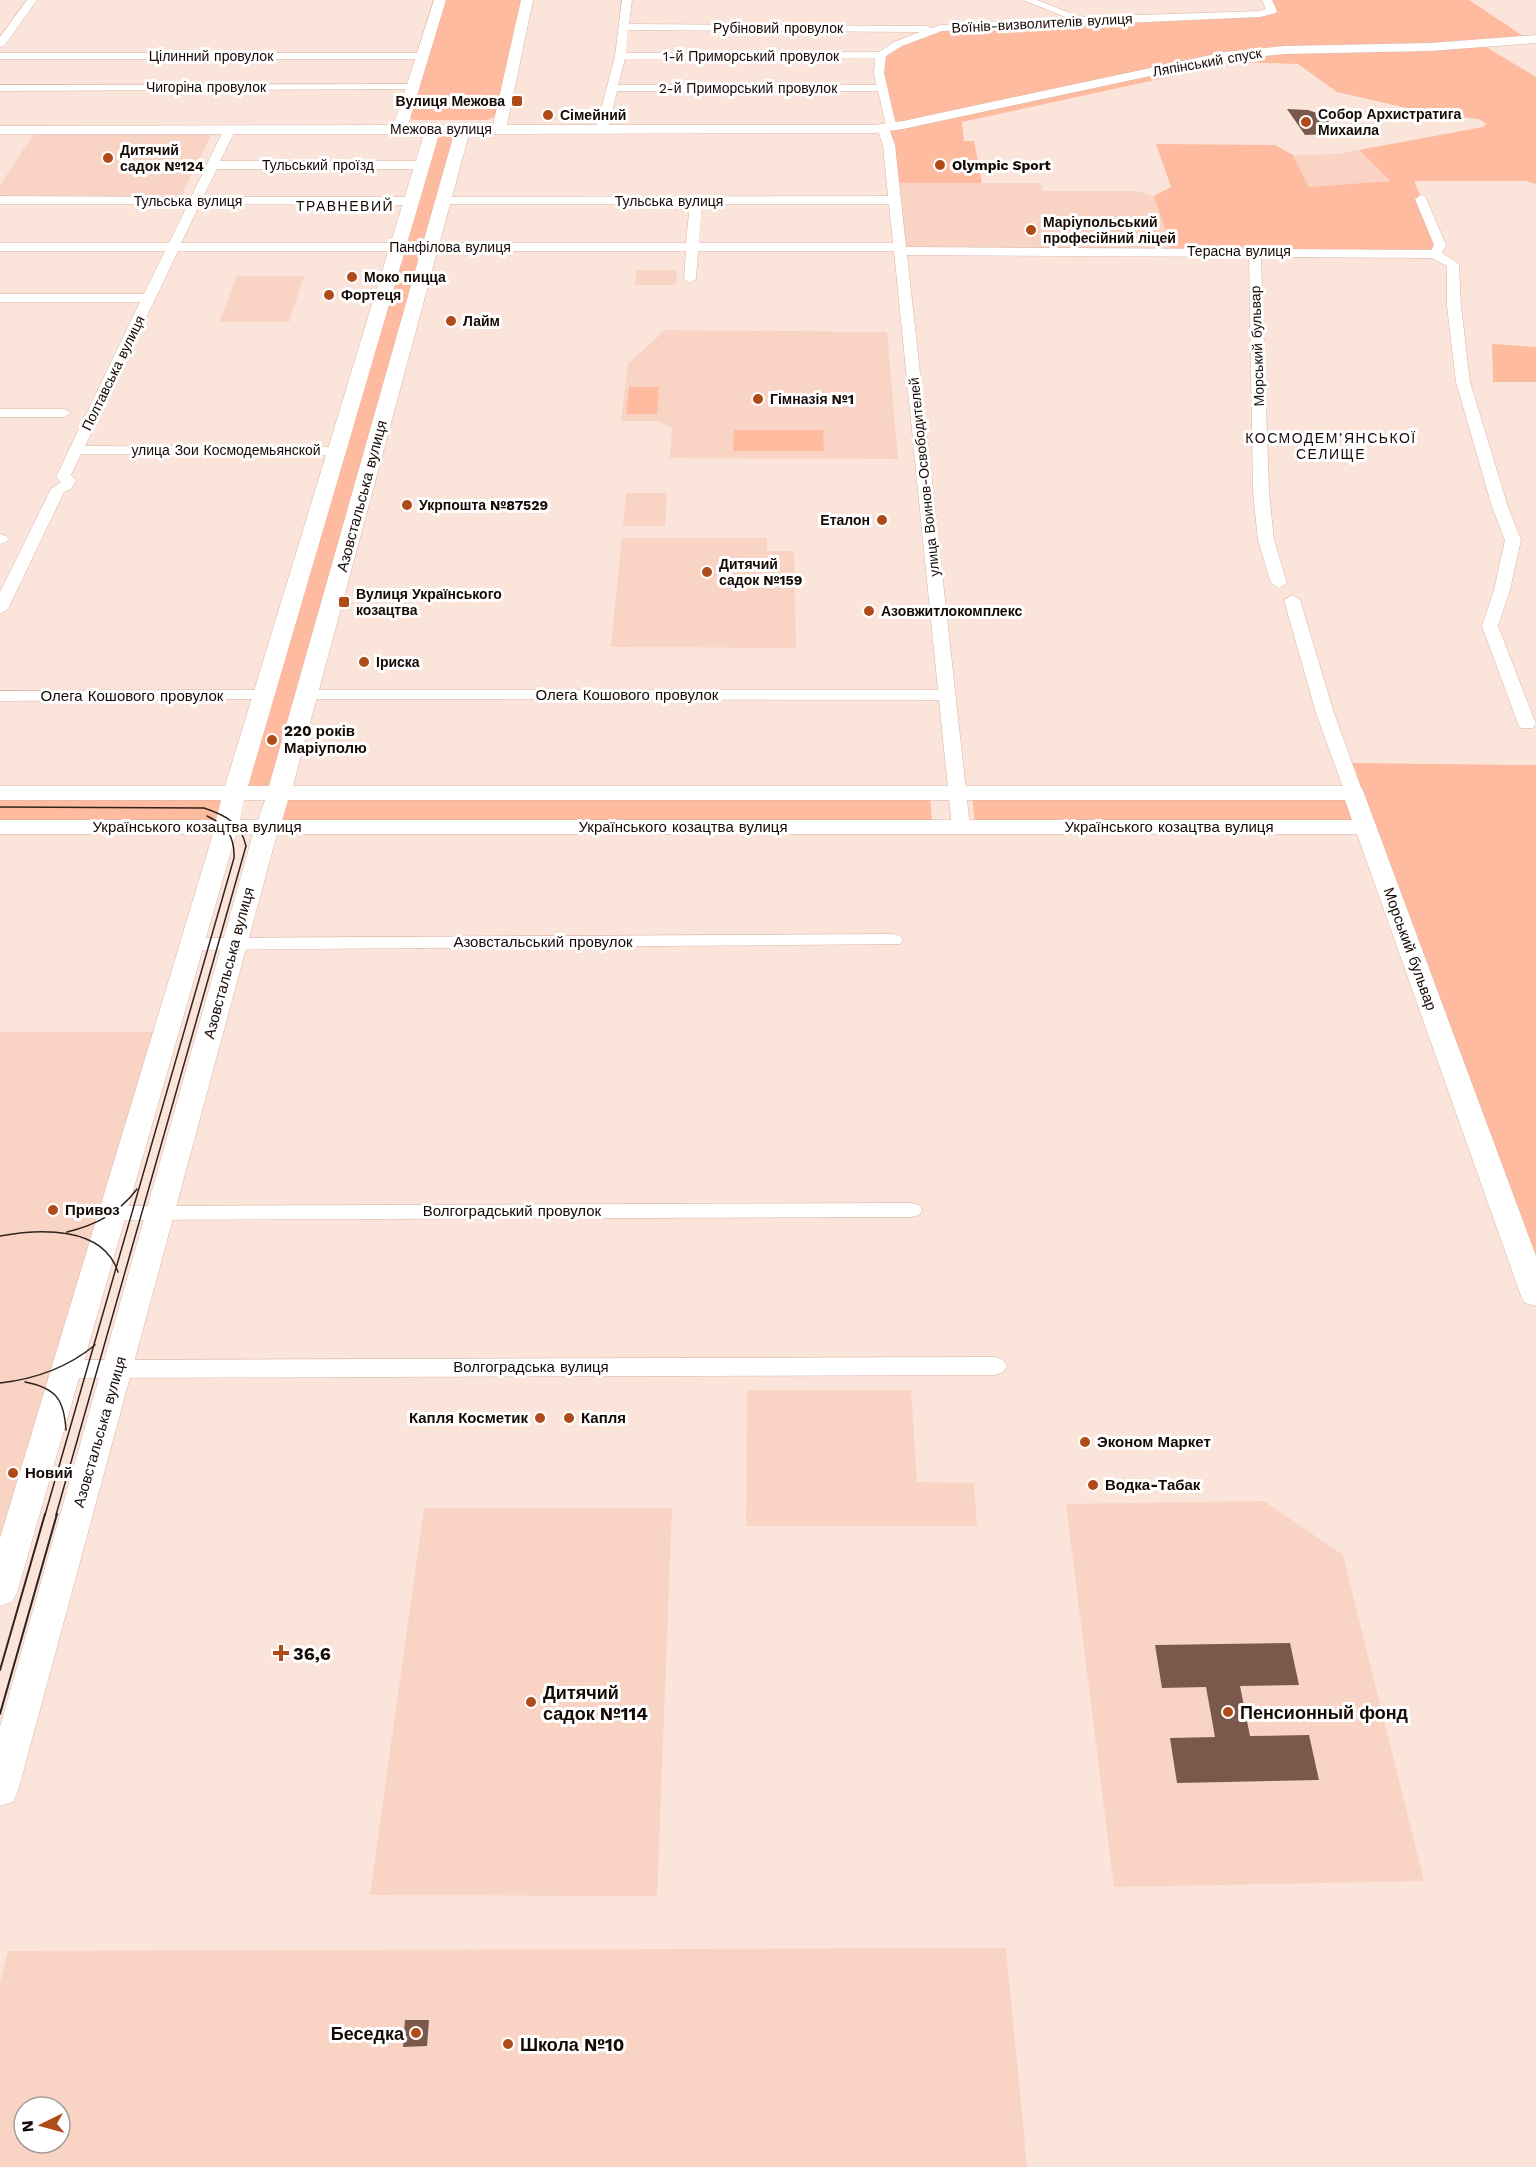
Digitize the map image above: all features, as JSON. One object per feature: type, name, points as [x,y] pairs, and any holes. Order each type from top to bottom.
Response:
[{"type":"street","points":[[0,44],[32,0]]},
{"type":"street","points":[[402,123],[440,0]]},
{"type":"street","points":[[500,122],[526,0]]},
{"type":"street","points":[[602,129],[620,56],[627,0]]},
{"type":"street","points":[[1028,0],[1084,20]]},
{"type":"street","name":"Воїнів-визволителів вулиця","points":[[881,55],[898,44],[931,30],[1084,20],[1260,14],[1272,10],[1267,0]]},
{"type":"street","name":"Рубіновий провулок","points":[[624,27],[931,30]]},
{"type":"street","name":"Ляпінський спуск","points":[[889,127],[1225,56],[1295,49],[1438,46],[1536,39]]},
{"type":"street","points":[[881,55],[879,73],[884,88],[889,127]]},
{"type":"street","name":"1-й Приморський провулок","points":[[620,56],[881,55]]},
{"type":"street","name":"Цілинний провулок","points":[[0,56],[423,56]]},
{"type":"street","name":"Чигоріна провулок","points":[[0,88],[413,87]]},
{"type":"street","name":"2-й Приморський провулок","points":[[612,88],[884,88]]},
{"type":"street","name":"Межова вулиця","points":[[0,130],[230,129],[402,123],[429,132],[466,132],[500,122],[602,129],[889,127]]},
{"type":"street","name":"улица Воинов-Освободителей","points":[[889,127],[894,200],[961,826]]},
{"type":"street","name":"Полтавська вулиця","points":[[0,609],[58,489],[66,486],[69,480],[63,477],[230,129]]},
{"type":"street","points":[[0,1593],[227,826],[234,793],[423,165],[429,132]]},
{"type":"street","name":"Азовстальська вулиця","points":[[0,1791],[267,826],[279,793],[444,201],[466,132]]},
{"type":"street","name":"Тульський проїзд","points":[[213,165],[423,165]]},
{"type":"street","points":[[1421,199],[1440,245],[1434,254],[1453,264],[1454,306],[1463,382],[1500,507],[1513,540],[1503,590],[1490,626],[1527,724]]},
{"type":"street","name":"Тульська вулиця","points":[[0,200],[412,201]]},
{"type":"street","name":"Тульська вулиця","points":[[444,201],[894,200]]},
{"type":"street","points":[[690,279],[696,201]]},
{"type":"street","name":"Панфілова вулиця","points":[[0,247],[900,249]]},
{"type":"street","name":"Терасна вулиця","points":[[900,249],[1434,254]]},
{"type":"street","name":"Морський бульвар","points":[[1255,251],[1261,492],[1266,540],[1279,583]]},
{"type":"street","points":[[0,298],[149,298]]},
{"type":"street","points":[[380,310],[414,310]]},
{"type":"street","points":[[0,413],[64,413]]},
{"type":"street","name":"улица Зои Космодемьянской","points":[[76,450],[375,451]]},
{"type":"street","name":"Морський бульвар","points":[[1292,600],[1325,713],[1536,1296]]},
{"type":"street","name":"Олега Кошового провулок","points":[[307,695],[947,694]]},
{"type":"street","name":"Олега Кошового провулок","points":[[0,696],[265,695]]},
{"type":"street","points":[[0,793],[1354,793]]},
{"type":"street","name":"Українського козацтва вулиця","points":[[0,826],[1366,827]]},
{"type":"street","name":"Азовстальський провулок","points":[[192,944],[893,940]]},
{"type":"street","name":"Волгоградський провулок","points":[[113,1213],[911,1210]]},
{"type":"street","name":"Волгоградська вулиця","points":[[67,1369],[995,1366]]},
{"type":"shaded area","points":[[442,0],[524,0],[499,114],[488,120],[413,120],[407,116]]},
{"type":"shaded area","points":[[1267,0],[1469,0],[1529,40],[1481,44],[1536,77],[1536,184],[1526,181],[1414,181],[1443,250],[1172,251],[1154,196],[1171,187],[1156,144],[1275,145],[1293,155],[1309,187],[1390,181],[1359,150],[1483,127],[1486,124],[1479,119],[1442,116],[1337,92],[1298,64],[1238,62],[962,122],[964,141],[974,141],[982,183],[893,183],[881,79],[887,50],[931,30],[1268,13]]},
{"type":"shaded area","name":"Дитячий садок №124","points":[[33,135],[211,135],[180,198],[0,198],[0,185]]},
{"type":"shaded area","points":[[435,136],[459,136],[275,790],[240,790]]},
{"type":"shaded area","points":[[1359,150],[1390,181],[1309,187],[1293,155],[1337,154]]},
{"type":"shaded area","name":"Маріупольський професійний ліцей","points":[[893,183],[1040,183],[1043,191],[1136,191],[1154,196],[1172,251],[900,251]]},
{"type":"shaded area","points":[[637,270],[677,270],[676,285],[635,285]]},
{"type":"shaded area","points":[[237,276],[304,276],[289,322],[219,322]]},
{"type":"shaded area","name":"Гімназія №1","points":[[665,330],[887,332],[898,459],[670,458],[672,427],[656,421],[621,421],[628,364]]},
{"type":"shaded area","points":[[1492,344],[1536,347],[1536,382],[1493,382]]},
{"type":"shaded area","points":[[629,387],[659,387],[657,414],[626,414]]},
{"type":"shaded area","points":[[734,430],[823,430],[824,451],[733,451]]},
{"type":"shaded area","points":[[626,493],[667,493],[665,526],[623,526]]},
{"type":"shaded area","name":"Дитячий садок №159","points":[[622,538],[767,538],[767,551],[794,551],[796,648],[611,647]]},
{"type":"shaded area","points":[[1349,763],[1536,765],[1536,1264]]},
{"type":"shaded area","points":[[0,796],[228,797],[221,823],[0,823]]},
{"type":"shaded area","points":[[930,796],[932,824],[275,823],[286,797]]},
{"type":"shaded area","points":[[972,796],[1347,796],[1358,824],[975,824]]},
{"type":"shaded area","name":"Привоз","points":[[0,1032],[158,1032],[0,1559]]},
{"type":"shaded area","points":[[747,1390],[911,1390],[917,1482],[974,1483],[977,1526],[746,1526]]},
{"type":"shaded area","points":[[1264,1501],[1343,1555],[1424,1881],[1114,1887],[1066,1504]]},
{"type":"shaded area","name":"Дитячий садок №114","points":[[424,1508],[672,1508],[657,1896],[370,1895]]},
{"type":"shaded area","name":"Школа №10","points":[[1006,1948],[1027,2167],[0,2167],[0,1982],[8,1951]]},
{"type":"building","name":"Собор Архистратига Михаила","points":[[1287,109],[1308,110],[1329,117],[1328,134],[1305,135]]},
{"type":"building","name":"Пенсионный фонд","points":[[1290,1643],[1299,1685],[1240,1686],[1250,1736],[1309,1735],[1319,1780],[1177,1783],[1170,1738],[1215,1737],[1206,1687],[1162,1688],[1155,1645]]},
{"type":"building","name":"Беседка","points":[[405,2020],[429,2020],[427,2046],[403,2047]]},
{"type":"tram line","points":[[0,807],[204,808],[231,821],[240,831],[246,846],[56,1515]]},
{"type":"tram line","points":[[116,1268],[234,858],[233,843],[228,832],[207,816]]},
{"type":"tram line","points":[[67,1232],[88,1226],[106,1217],[123,1205],[137,1189]]},
{"type":"tram line","points":[[0,1236],[50,1232],[84,1238],[99,1246],[110,1257],[116,1268]]},
{"type":"tram line","points":[[94,1346],[116,1268]]},
{"type":"tram line","points":[[116,1268],[118,1272]]},
{"type":"tram line","points":[[0,1383],[26,1379],[50,1371],[73,1360],[94,1346]]},
{"type":"tram line","points":[[45,1515],[94,1346]]},
{"type":"tram line","points":[[25,1382],[44,1388],[56,1397],[63,1410],[66,1430]]},
{"type":"tram line","points":[[0,1670],[45,1514]]},
{"type":"tram line","points":[[0,1714],[57,1514]]},
{"type":"place","name":"Вулиця Межова","points":[[517,101]]},
{"type":"place","name":"Сімейний","points":[[548,115]]},
{"type":"place","name":"Собор Архистратига Михаила","points":[[1306,122]]},
{"type":"place","name":"Дитячий садок №124","points":[[108,158]]},
{"type":"place","name":"Olympic Sport","points":[[940,165]]},
{"type":"place","name":"Маріупольський професійний ліцей","points":[[1031,230]]},
{"type":"place","name":"Моко пицца","points":[[352,277]]},
{"type":"place","name":"Фортеця","points":[[329,295]]},
{"type":"place","name":"Лайм","points":[[451,321]]},
{"type":"place","name":"Гімназія №1","points":[[758,399]]},
{"type":"place","name":"Укрпошта №87529","points":[[407,505]]},
{"type":"place","name":"Еталон","points":[[882,520]]},
{"type":"place","name":"Дитячий садок №159","points":[[707,572]]},
{"type":"place","name":"Вулиця Українського козацтва","points":[[344,602]]},
{"type":"place","name":"Азовжитлокомплекс","points":[[869,611]]},
{"type":"place","name":"Іриска","points":[[364,662]]},
{"type":"place","name":"220 років Маріуполю","points":[[272,740]]},
{"type":"place","name":"Привоз","points":[[53,1210]]},
{"type":"place","name":"Капля Косметик","points":[[540,1418]]},
{"type":"place","name":"Капля","points":[[569,1418]]},
{"type":"place","name":"Эконом Маркет","points":[[1085,1442]]},
{"type":"place","name":"Новий","points":[[13,1473]]},
{"type":"place","name":"Водка-Табак","points":[[1093,1485]]},
{"type":"place","name":"36,6","points":[[281,1653]]},
{"type":"place","name":"Дитячий садок №114","points":[[531,1702]]},
{"type":"place","name":"Пенсионный фонд","points":[[1228,1712]]},
{"type":"place","name":"Беседка","points":[[416,2033]]},
{"type":"place","name":"Школа №10","points":[[508,2044]]},
{"type":"district","name":"ТРАВНЕВИЙ","points":[[345,206]]},
{"type":"district","name":"КОСМОДЕМ’ЯНСЬКОЇ СЕЛИЩЕ","points":[[1331,446]]}]
